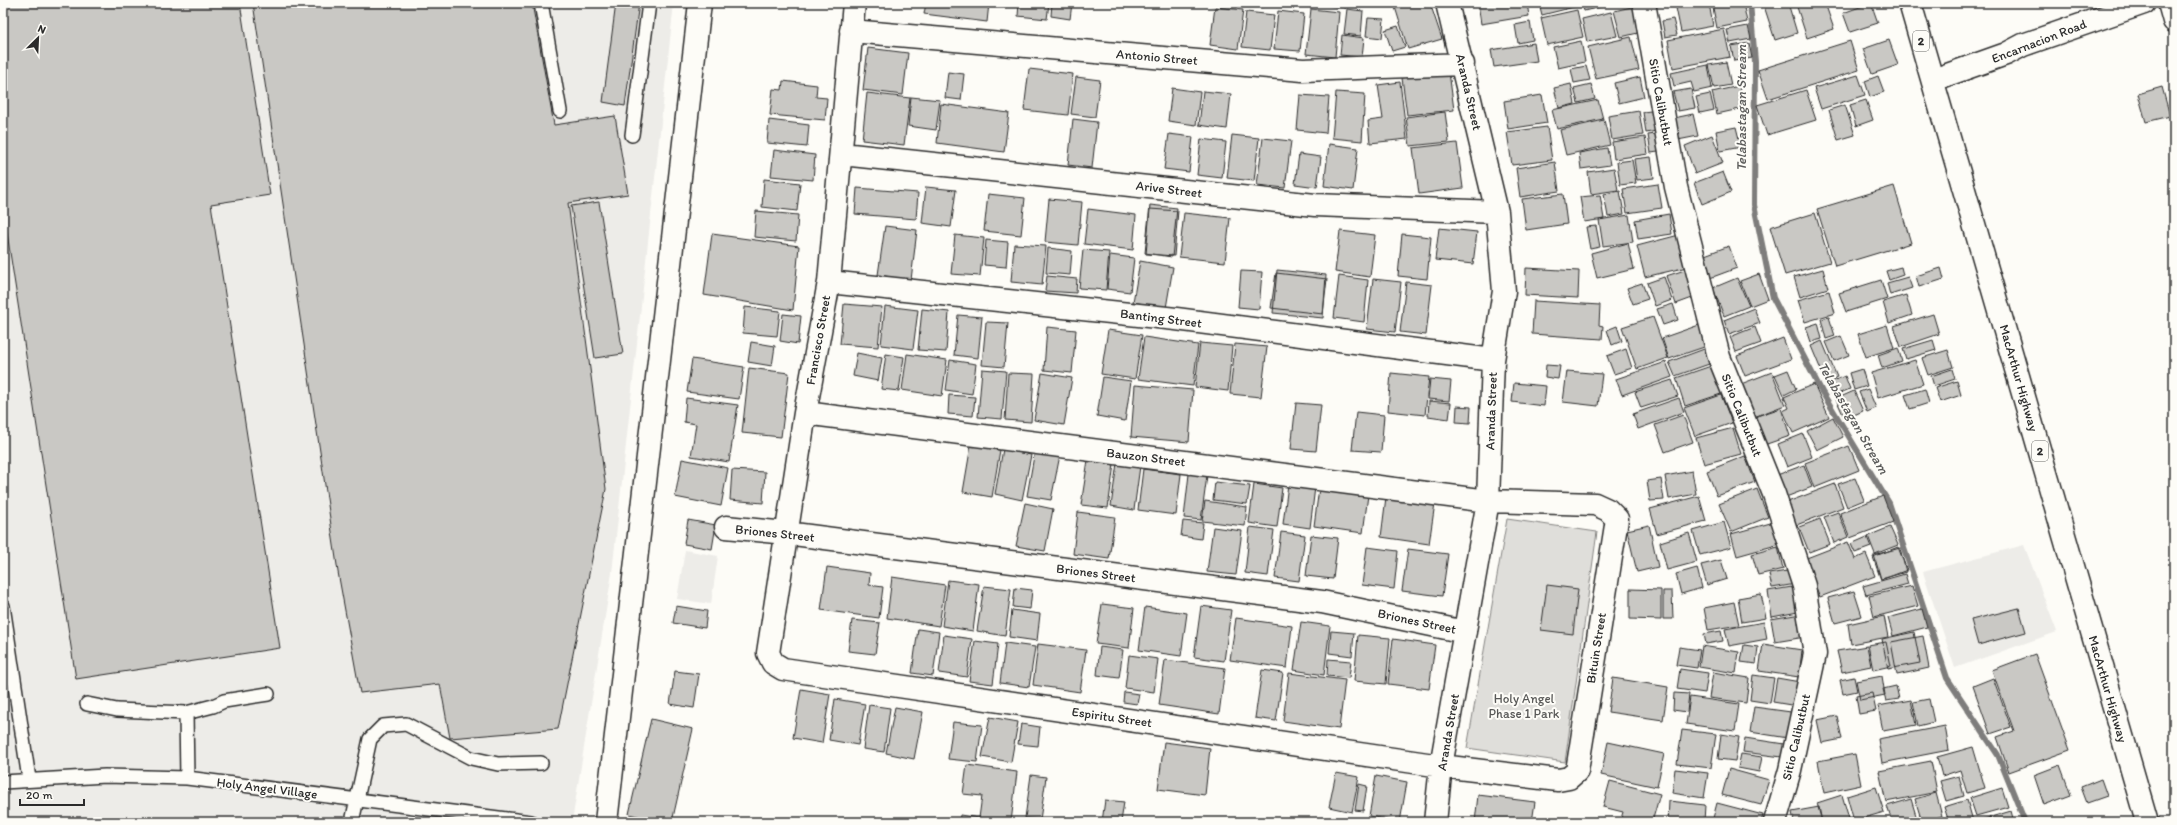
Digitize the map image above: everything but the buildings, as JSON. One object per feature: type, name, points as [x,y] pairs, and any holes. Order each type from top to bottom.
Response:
[{"type":"main road","points":[[606,822],[700,3]]},
{"type":"main road","name":"Francisco Street","points":[[783,669],[773,663],[768,653],[805,413],[829,282],[842,154],[854,3]]},
{"type":"main road","name":"Aranda Street","points":[[1435,822],[1441,766],[1488,501],[1493,360],[1504,290],[1497,212],[1463,64],[1447,3]]},
{"type":"main road","name":"Sitio Calibutbut","points":[[1644,3],[1676,188],[1719,358],[1774,494],[1804,586],[1815,654],[1790,770],[1775,822]]},
{"type":"main road","name":"MacArthur Highway","points":[[1910,3],[2147,822]]},
{"type":"main road","name":"Encarnacion Road","points":[[1933,80],[2006,54],[2024,45],[2144,3]]},
{"type":"main road","points":[[2169,3],[2174,21]]},
{"type":"main road","name":"Antonio Street","points":[[851,31],[1303,70],[1463,64]]},
{"type":"main road","name":"Arive Street","points":[[842,154],[1315,205],[1497,212]]},
{"type":"main road","name":"Banting Street","points":[[829,282],[1176,319],[1493,360]]},
{"type":"main road","name":"Bauzon Street","points":[[805,413],[1488,501]]},
{"type":"main road","name":"Bituin Street","points":[[1441,766],[1558,780],[1569,778],[1577,771],[1617,519],[1608,510],[1595,504],[1488,501]]},
{"type":"main road","name":"Briones Street","points":[[726,528],[786,533],[1322,602],[1465,632]]},
{"type":"main road","name":"Espiritu Street","points":[[783,669],[1441,766]]},
{"type":"lane","points":[[541,3],[560,111]]},
{"type":"lane","points":[[632,135],[649,3]]},
{"type":"lane","points":[[3,606],[29,779]]},
{"type":"lane","points":[[87,704],[117,710],[186,713],[213,706],[224,701],[268,694]]},
{"type":"lane","points":[[186,713],[187,778]]},
{"type":"lane","points":[[352,822],[370,739],[383,726],[406,724],[471,758],[498,764],[541,763]]},
{"type":"lane","name":"Holy Angel Village","points":[[3,782],[29,779],[105,776],[187,778],[531,822]]},
{"type":"shaded area","points":[[3,3],[674,3],[612,573],[572,822],[3,822]]},
{"type":"shaded area","points":[[2024,545],[2057,632],[1955,668],[1923,572]]},
{"type":"shaded area","points":[[685,550],[718,556],[711,604],[677,599]]},
{"type":"green space","name":"Holy Angel Phase 1 Park","points":[[1507,519],[1597,532],[1565,762],[1467,748]]},
{"type":"waterway","name":"Telabastagan Stream","points":[[1750,3],[1755,62],[1754,205],[1773,298],[1822,392],[1889,503],[1947,678],[1998,755],[2025,822]]}]
